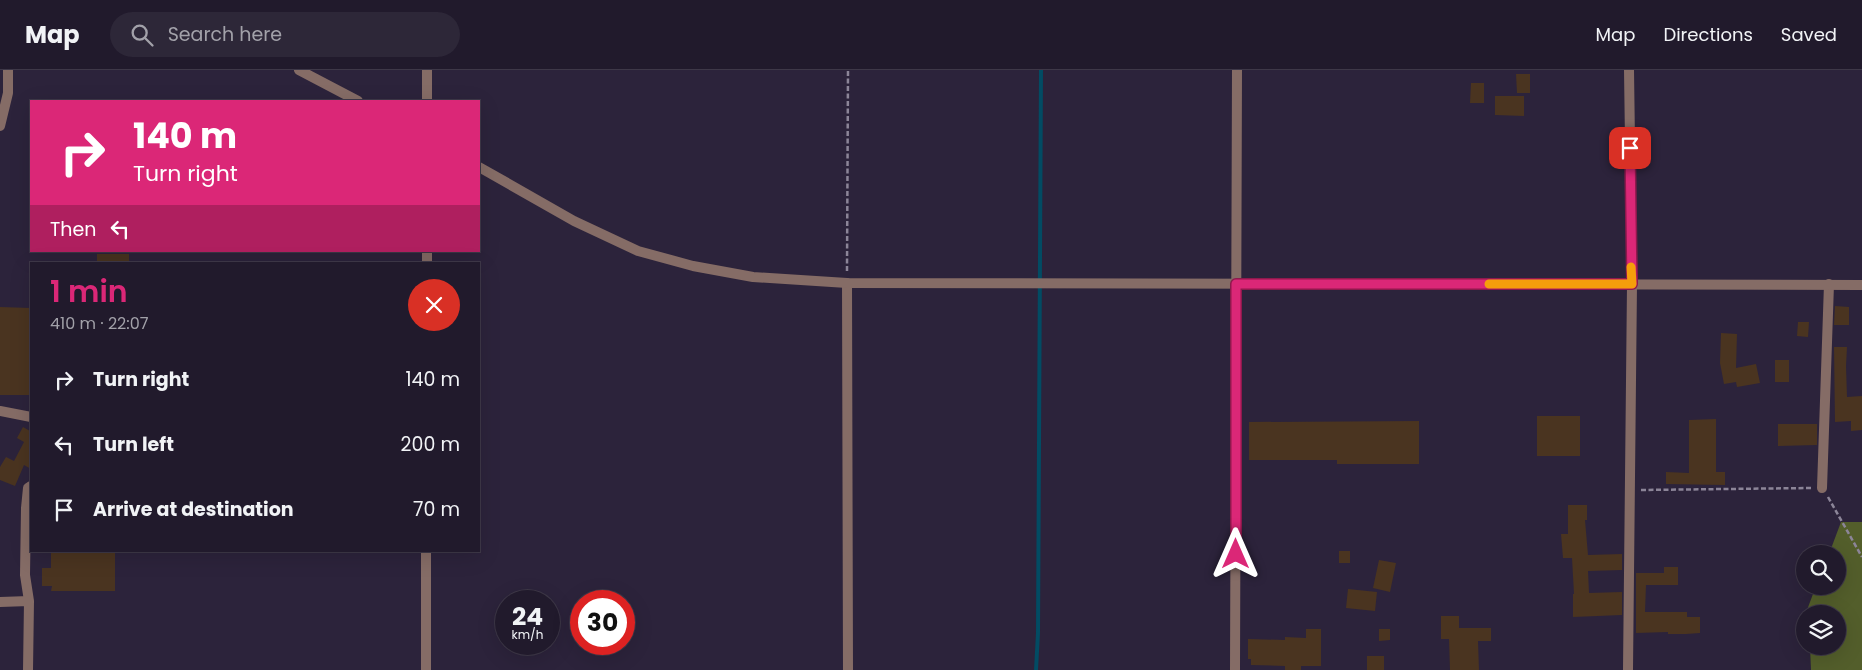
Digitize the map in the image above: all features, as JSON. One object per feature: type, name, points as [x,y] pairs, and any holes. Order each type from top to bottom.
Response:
[{"type":"street","points":[[0,126],[8,93],[8,70]]},
{"type":"street","points":[[298,70],[356,100]]},
{"type":"street","points":[[427,100],[428,70]]},
{"type":"street","points":[[1235,670],[1237,70]]},
{"type":"street","points":[[1628,670],[1632,284],[1629,70]]},
{"type":"street","points":[[480,168],[574,221],[638,251],[693,266],[753,277],[847,283],[1862,285]]},
{"type":"street","points":[[847,283],[848,670]]},
{"type":"street","points":[[1822,488],[1829,284]]},
{"type":"street","points":[[0,411],[30,417]]},
{"type":"street","points":[[28,670],[30,601],[25,575],[26,508],[28,488],[30,487]]},
{"type":"street","points":[[426,552],[426,670]]},
{"type":"street","points":[[0,602],[30,601]]},
{"type":"path","points":[[847,283],[848,70]]},
{"type":"path","points":[[1630,490],[1822,488],[1862,557]]},
{"type":"green space","points":[[1841,522],[1862,522],[1862,670],[1811,670],[1810,655],[1846,655],[1846,605],[1809,605],[1813,595],[1846,595],[1846,545],[1832,545]]},
{"type":"building","points":[[1516,74],[1530,74],[1530,93],[1517,93]]},
{"type":"building","points":[[1471,83],[1484,83],[1484,103],[1470,103]]},
{"type":"building","points":[[1495,96],[1524,96],[1524,116],[1495,115]]},
{"type":"building","points":[[97,254],[129,254],[129,262],[97,262]]},
{"type":"building","points":[[1835,306],[1849,307],[1849,325],[1834,325]]},
{"type":"building","points":[[0,307],[30,308],[30,395],[0,395]]},
{"type":"building","points":[[1798,322],[1809,322],[1808,337],[1797,336]]},
{"type":"building","points":[[1721,333],[1737,334],[1736,368],[1756,364],[1760,383],[1737,387],[1736,382],[1724,384],[1720,363]]},
{"type":"building","points":[[1834,347],[1847,347],[1847,397],[1862,396],[1862,430],[1851,431],[1851,421],[1835,422]]},
{"type":"building","points":[[1775,360],[1789,360],[1789,382],[1775,382]]},
{"type":"building","points":[[1537,416],[1580,416],[1580,456],[1537,456]]},
{"type":"building","points":[[1716,419],[1716,472],[1725,472],[1725,485],[1666,484],[1666,472],[1689,473],[1689,420]]},
{"type":"building","points":[[1419,421],[1419,464],[1337,464],[1337,460],[1249,460],[1249,422]]},
{"type":"building","points":[[1778,424],[1817,424],[1817,445],[1778,446]]},
{"type":"building","points":[[23,427],[30,431],[30,468],[24,465],[15,486],[0,480],[0,467],[6,457],[14,461],[24,442],[17,438]]},
{"type":"building","points":[[1568,505],[1587,505],[1587,520],[1585,520],[1588,555],[1622,554],[1622,570],[1588,571],[1589,593],[1622,592],[1622,615],[1573,617],[1572,558],[1563,558],[1561,534],[1568,534]]},
{"type":"building","points":[[1339,551],[1350,551],[1350,563],[1339,563]]},
{"type":"building","points":[[51,552],[115,552],[115,591],[51,591],[52,586],[42,586],[42,568],[51,568]]},
{"type":"building","points":[[1379,560],[1396,563],[1390,592],[1373,588]]},
{"type":"building","points":[[1664,567],[1678,567],[1678,585],[1646,585],[1645,612],[1687,612],[1687,617],[1700,617],[1700,633],[1636,633],[1636,573],[1664,573]]},
{"type":"building","points":[[1348,589],[1377,592],[1375,611],[1346,608]]},
{"type":"building","points":[[1441,616],[1459,616],[1459,628],[1491,628],[1491,641],[1478,641],[1479,670],[1450,670],[1449,639],[1441,639]]},
{"type":"building","points":[[1306,629],[1321,629],[1321,666],[1301,666],[1301,670],[1285,670],[1285,666],[1251,665],[1251,659],[1248,659],[1248,639],[1285,640],[1285,637],[1306,638]]},
{"type":"building","points":[[1379,629],[1390,629],[1390,640],[1379,641]]},
{"type":"building","points":[[1367,656],[1384,656],[1384,670],[1367,670]]},
{"type":"waterway","points":[[1036,670],[1038,633],[1041,70]]},
{"type":"slow traffic","points":[[1489,284],[1632,284],[1631,267]]},
{"type":"route","points":[[1236,554],[1236,284],[1632,284],[1630,148]]}]
